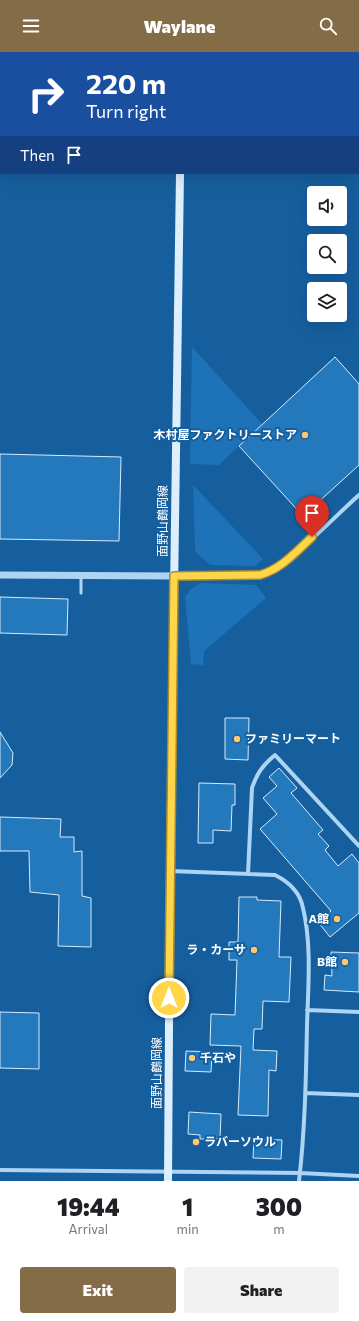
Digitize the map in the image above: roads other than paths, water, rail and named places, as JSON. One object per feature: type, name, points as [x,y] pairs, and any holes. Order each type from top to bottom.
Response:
[{"type":"main road","name":"面野山鶴岡線","points":[[168,1177],[176,358],[180,174]]},
{"type":"street","points":[[0,575],[260,575],[268,573],[284,562],[359,495]]},
{"type":"street","points":[[248,874],[252,788],[257,775],[265,764],[275,755],[359,846]]},
{"type":"street","points":[[170,871],[275,875],[287,881],[298,893],[303,908],[308,946],[308,1010],[305,1093],[299,1181]]},
{"type":"street","points":[[308,1010],[359,1012]]},
{"type":"street","points":[[305,1093],[359,1095]]},
{"type":"street","points":[[0,1170],[168,1177],[300,1173],[359,1176]]},
{"type":"lane","points":[[81,575],[81,593]]},
{"type":"place","name":"木村屋ファクトリーストア","points":[[305,435]]},
{"type":"place","name":"ファミリーマート","points":[[237,739]]},
{"type":"place","name":"A館","points":[[337,919]]},
{"type":"place","name":"ラ・カーサ","points":[[254,950]]},
{"type":"place","name":"B館","points":[[345,962]]},
{"type":"place","name":"千石や","points":[[192,1058]]},
{"type":"place","name":"ラバーソウル","points":[[196,1142]]}]
